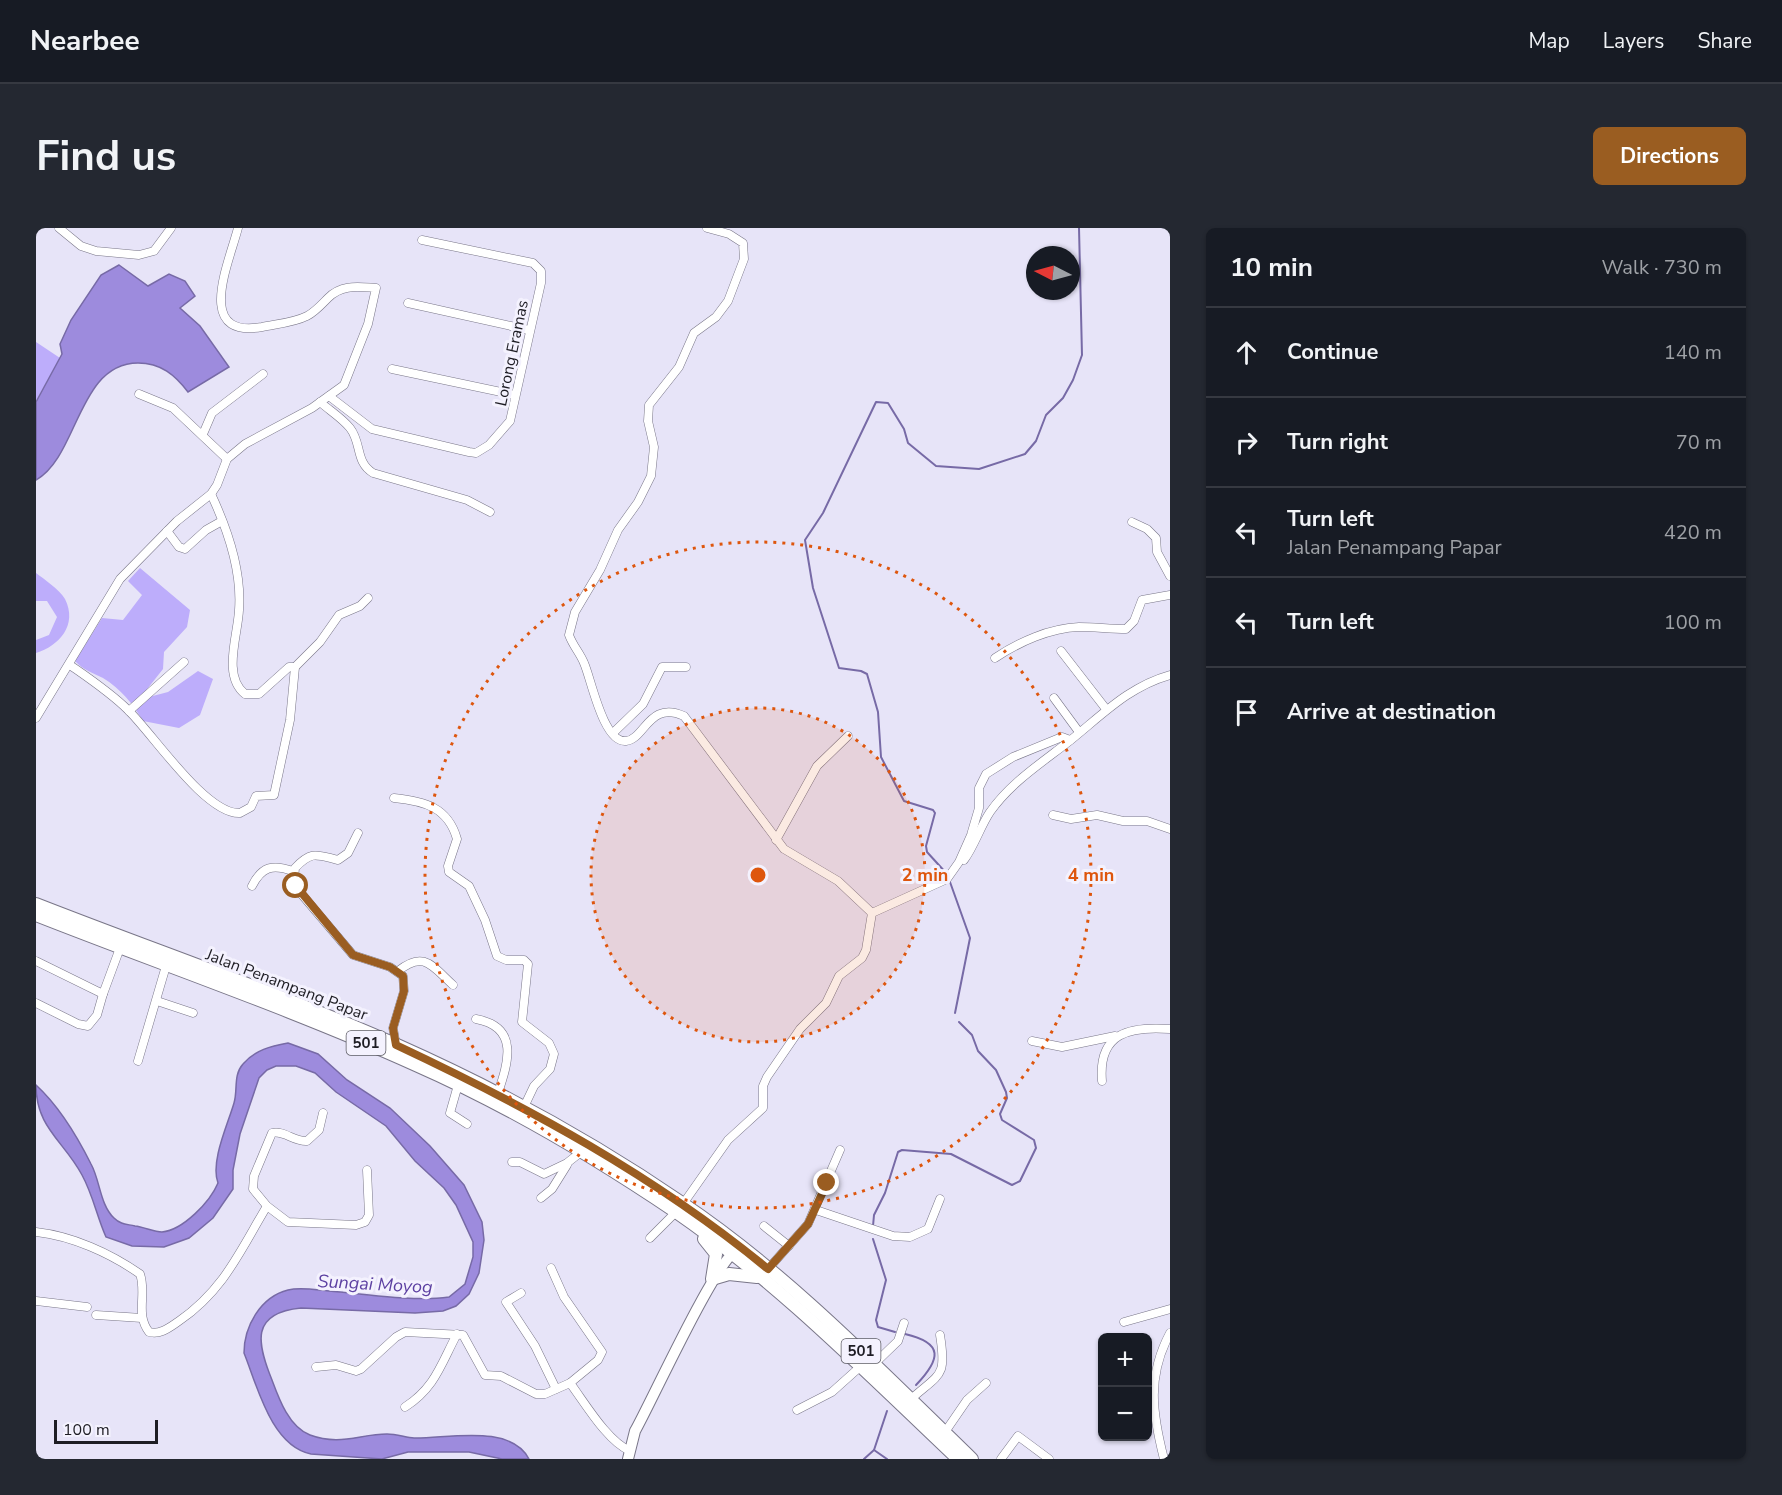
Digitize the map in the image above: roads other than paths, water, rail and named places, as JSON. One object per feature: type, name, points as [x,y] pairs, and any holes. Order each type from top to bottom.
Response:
[{"type":"main road","name":"Jalan Penampang Papar","points":[[36,904],[396,1045],[524,1107],[744,1249],[765,1274],[958,1459]]},
{"type":"main road","name":"Jalan Penampang Papar","points":[[36,915],[324,1025],[458,1085],[544,1129],[680,1208],[700,1229],[731,1253],[765,1274],[878,1368],[972,1459]]},
{"type":"main road","points":[[700,1229],[704,1241],[716,1254],[712,1279]]},
{"type":"main road","points":[[629,1455],[635,1431],[712,1279],[731,1253],[744,1249]]},
{"type":"main road","points":[[712,1279],[745,1274],[765,1274]]},
{"type":"main road","points":[[878,1368],[886,1383],[883,1387]]},
{"type":"street","points":[[59,228],[81,246],[139,255],[154,251],[171,228]]},
{"type":"street","points":[[36,716],[70,664],[116,584],[132,564],[211,494],[227,459],[251,440],[320,402],[344,385],[354,365],[368,324],[376,288],[343,287],[307,316],[285,323],[256,328],[231,327],[223,318],[222,297],[238,228]]},
{"type":"street","points":[[707,228],[729,234],[743,243],[744,259],[739,275],[722,310],[694,333],[679,367],[649,405],[648,421],[654,447],[651,476],[638,502],[618,530],[600,570],[575,612],[569,630],[572,643],[584,663],[593,697],[619,740],[630,740],[652,718],[672,712],[684,716],[776,840],[799,859],[838,881],[872,913]]},
{"type":"street","name":"Lorong Eramas","points":[[328,396],[362,423],[379,432],[476,453],[489,445],[507,427],[542,279],[541,271],[536,265],[422,240]]},
{"type":"street","points":[[408,303],[529,330]]},
{"type":"street","points":[[392,369],[515,396]]},
{"type":"street","points":[[203,434],[212,413],[263,374]]},
{"type":"street","points":[[139,394],[173,408],[227,459]]},
{"type":"street","points":[[320,402],[350,428],[356,438],[362,464],[374,473],[467,500],[490,512]]},
{"type":"street","points":[[211,494],[233,558],[239,597],[234,655],[235,683],[244,694],[259,694],[289,667],[295,667]]},
{"type":"street","points":[[167,531],[183,549],[206,530],[222,521]]},
{"type":"street","points":[[1132,522],[1147,529],[1156,538],[1157,552],[1170,576]]},
{"type":"street","points":[[995,658],[1010,647],[1075,627],[1126,629],[1134,621],[1142,600],[1170,595]]},
{"type":"street","points":[[70,664],[129,711],[187,782],[226,812],[240,813],[251,807],[256,796],[273,797],[277,790],[290,720],[295,667],[320,642],[339,615],[360,606],[369,598]]},
{"type":"street","points":[[1061,651],[1106,709]]},
{"type":"street","points":[[129,711],[184,662]]},
{"type":"street","points":[[613,733],[643,704],[662,667],[686,667]]},
{"type":"street","points":[[872,913],[941,883],[975,845],[985,823],[998,804],[1025,775],[1106,709],[1150,681],[1170,675]]},
{"type":"street","points":[[1054,698],[1080,732]]},
{"type":"street","points":[[776,840],[817,766],[848,736]]},
{"type":"street","points":[[954,870],[965,850],[979,808],[981,781],[994,768],[1062,737],[1070,740]]},
{"type":"street","points":[[394,798],[427,803],[449,820],[457,839],[448,866],[449,872],[469,886],[485,920],[497,956],[506,960],[524,960],[528,964],[522,1022],[549,1043],[554,1054],[550,1069],[534,1086],[524,1107]]},
{"type":"street","points":[[979,808],[985,823]]},
{"type":"street","points":[[1053,815],[1071,819],[1096,815],[1123,821],[1147,821],[1170,829]]},
{"type":"street","points":[[293,871],[304,860],[318,854],[335,860],[342,859],[348,853],[358,833]]},
{"type":"street","points":[[252,886],[261,873],[271,866],[293,871]]},
{"type":"street","points":[[293,871],[298,890],[350,952],[358,958],[398,972],[403,976],[405,984],[393,1028],[396,1045]]},
{"type":"street","points":[[650,1238],[680,1208],[728,1140],[763,1108],[762,1086],[767,1077],[800,1029],[826,1003],[839,976],[862,958],[866,950],[872,913]]},
{"type":"street","points":[[36,1003],[78,1024],[88,1026],[97,1015],[120,948]]},
{"type":"street","points":[[398,972],[410,962],[421,960],[428,962],[453,985]]},
{"type":"street","points":[[36,961],[103,994]]},
{"type":"street","points":[[138,1061],[166,966]]},
{"type":"street","points":[[157,1001],[193,1013]]},
{"type":"street","points":[[476,1019],[492,1024],[503,1033],[506,1042],[508,1058],[498,1093]]},
{"type":"street","points":[[1032,1041],[1062,1047],[1105,1040],[1125,1032],[1141,1029],[1170,1029]]},
{"type":"street","points":[[1102,1081],[1101,1065],[1107,1046],[1125,1032]]},
{"type":"street","points":[[458,1085],[450,1113],[467,1124]]},
{"type":"street","points":[[323,1113],[319,1130],[307,1141],[296,1141],[278,1132],[272,1133],[252,1186],[267,1206],[288,1222],[362,1224],[369,1215],[368,1170]]},
{"type":"street","points":[[765,1274],[799,1236],[816,1210],[840,1150]]},
{"type":"street","points":[[512,1162],[520,1162],[544,1173],[567,1164],[581,1152]]},
{"type":"street","points":[[541,1198],[552,1190],[567,1164]]},
{"type":"street","points":[[816,1210],[893,1236],[910,1237],[928,1229],[940,1200]]},
{"type":"street","points":[[36,1232],[84,1245],[118,1259],[140,1274],[143,1289],[142,1318],[149,1332],[161,1332],[209,1298],[257,1228],[267,1206]]},
{"type":"street","points":[[764,1226],[789,1246]]},
{"type":"street","points":[[315,1366],[336,1365],[356,1371],[368,1366],[396,1337],[405,1332],[457,1334],[462,1335],[485,1375],[501,1376],[537,1394],[556,1389],[570,1383],[598,1360],[602,1352],[564,1298],[551,1268]]},
{"type":"street","points":[[521,1293],[506,1302],[535,1346],[556,1389]]},
{"type":"street","points":[[36,1301],[87,1307]]},
{"type":"street","points":[[1124,1322],[1170,1308]]},
{"type":"street","points":[[96,1315],[142,1318]]},
{"type":"street","points":[[878,1368],[898,1341],[904,1323]]},
{"type":"street","points":[[1164,1459],[1153,1383],[1159,1354],[1170,1333]]},
{"type":"street","points":[[405,1407],[423,1395],[433,1382],[457,1334]]},
{"type":"street","points":[[910,1400],[937,1379],[944,1367],[940,1335]]},
{"type":"street","points":[[797,1410],[832,1392],[861,1366]]},
{"type":"street","points":[[570,1383],[591,1413],[629,1455]]},
{"type":"street","points":[[945,1432],[967,1400],[986,1383]]},
{"type":"street","points":[[1001,1459],[1018,1436],[1053,1459]]},
{"type":"waterway","points":[[947,874],[927,852],[926,846],[935,813],[933,810],[904,801],[881,757],[878,712],[867,674],[839,668],[813,588],[805,540],[823,513],[876,402],[888,403],[904,429],[908,443],[936,466],[979,469],[1025,454],[1036,441],[1046,415],[1063,398],[1073,380],[1082,355],[1079,228]]},
{"type":"waterway","points":[[950,882],[970,938],[955,1013]]},
{"type":"waterway","points":[[873,1226],[874,1215],[885,1193],[898,1152],[902,1150],[951,1154],[1012,1185],[1020,1181],[1036,1148],[1034,1140],[1002,1120],[1000,1114],[1007,1098],[1006,1092],[996,1070],[978,1051],[972,1035],[959,1022]]},
{"type":"waterway","points":[[873,1239],[886,1280],[876,1320],[878,1327],[895,1332]]},
{"type":"waterway","points":[[905,1334],[927,1342],[935,1353],[930,1367],[916,1385]]},
{"type":"waterway","points":[[874,1450],[887,1411]]},
{"type":"waterway","points":[[864,1459],[874,1450],[887,1459]]},
{"type":"water label","name":"Sungai Moyog","points":[[375,1284]]}]
